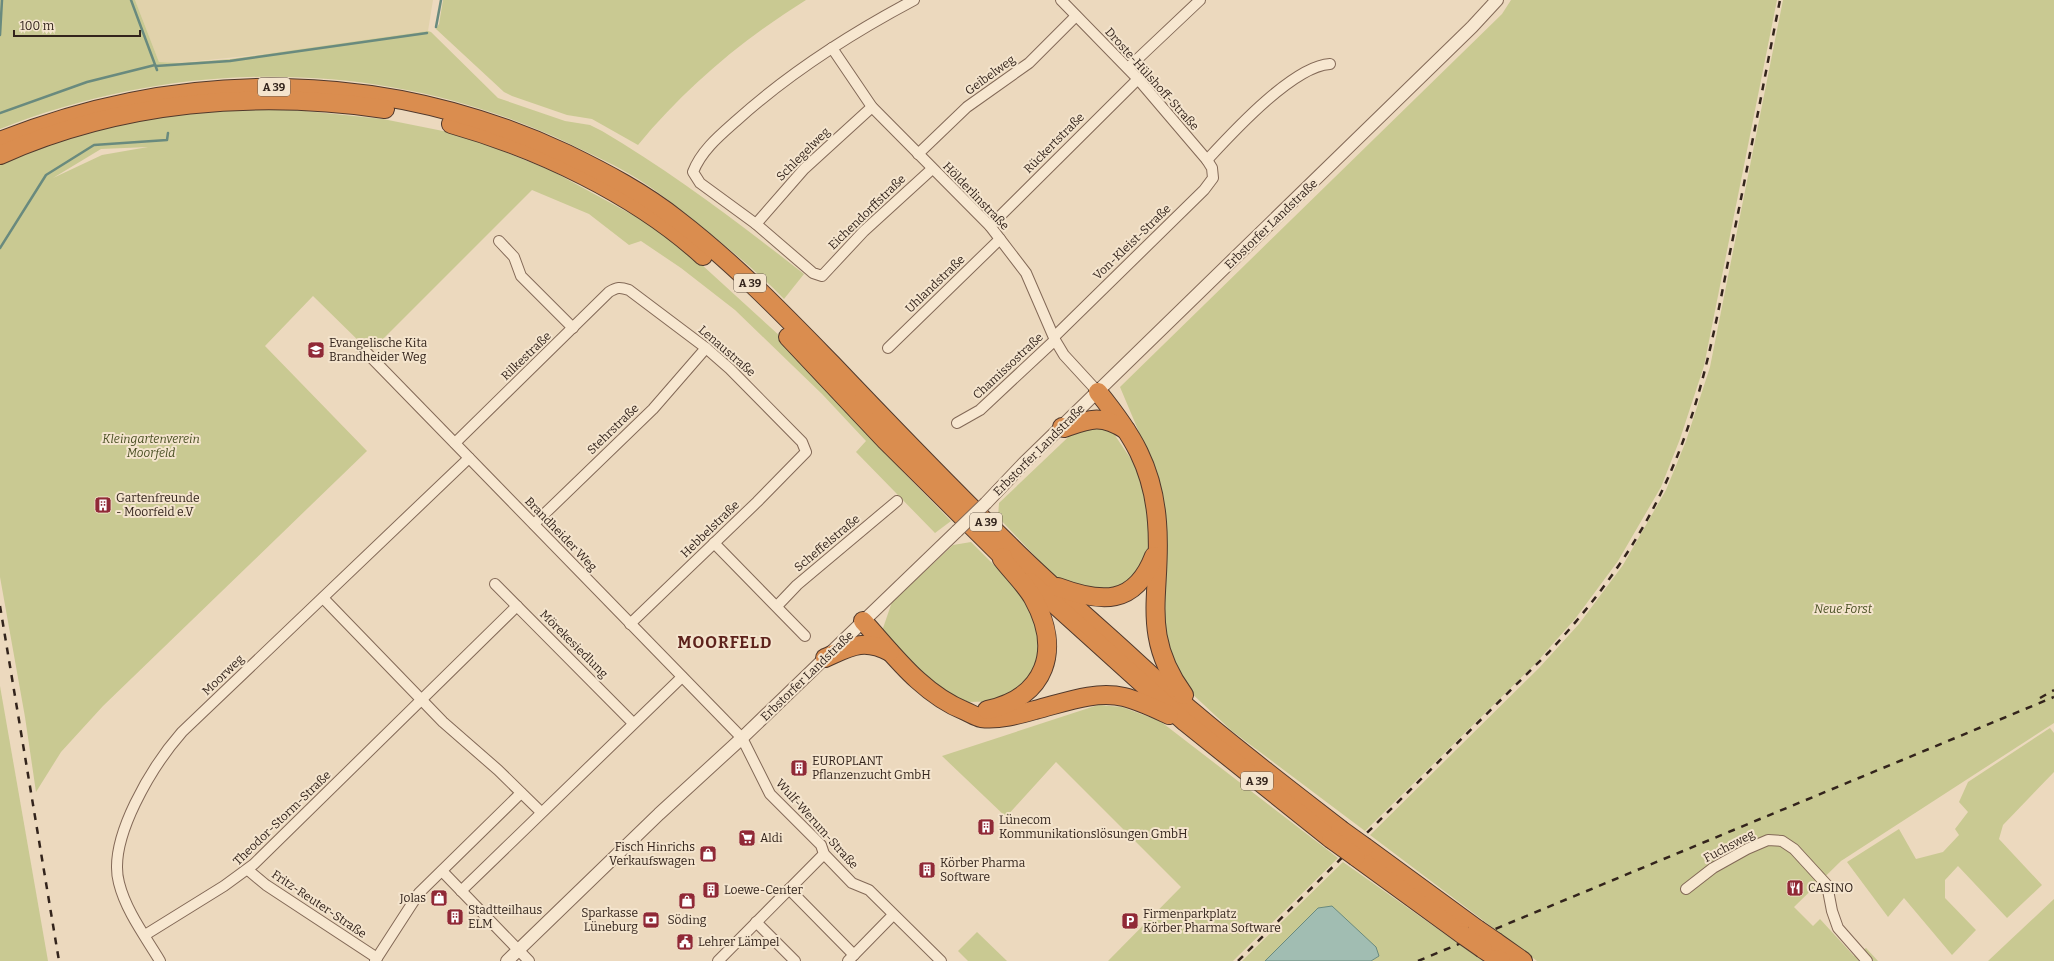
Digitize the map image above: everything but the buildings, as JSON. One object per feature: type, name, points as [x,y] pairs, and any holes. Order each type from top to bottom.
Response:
[{"type":"highway","name":"A 39","points":[[0,140],[63,118],[132,101],[203,90],[274,87],[358,93],[416,102],[467,115],[531,138],[623,183],[678,219],[708,244],[764,296],[1012,548],[1194,713],[1226,738],[1335,834]]},
{"type":"highway","name":"A 39","points":[[0,155],[47,136],[113,118],[159,109],[205,103],[274,100],[356,105],[419,115],[463,127],[508,143],[610,190],[669,229],[700,253],[776,325],[885,440],[1003,557],[1185,722],[1470,932],[1490,946],[1523,961]]},
{"type":"highway","points":[[1098,392],[1128,431],[1146,467],[1151,486],[1157,522],[1158,546],[1155,627],[1164,662],[1173,680],[1184,695],[1226,738]]},
{"type":"highway","points":[[1062,427],[1064,428],[1087,420],[1097,419],[1114,423],[1128,431]]},
{"type":"highway","points":[[1051,584],[1088,597],[1103,598],[1121,596],[1136,586],[1148,572],[1158,546]]},
{"type":"highway","points":[[966,711],[985,711],[1015,701],[1030,690],[1039,678],[1045,662],[1048,647],[1046,631],[1041,615],[1032,597],[1002,559],[1003,557]]},
{"type":"highway","points":[[863,621],[892,653],[940,699],[980,718],[1014,716],[1081,698],[1103,695],[1122,697],[1140,702],[1185,722]]},
{"type":"highway","points":[[825,658],[852,646],[863,644],[879,646],[892,653]]},
{"type":"highway","name":"A 39","points":[[1490,946],[1501,961]]},
{"type":"street","points":[[756,224],[700,183],[693,172],[698,159],[724,131],[759,100],[832,48],[914,0]]},
{"type":"street","name":"Droste-Hülshoff-Straße","points":[[1061,0],[1138,78],[1207,160]]},
{"type":"street","points":[[1128,68],[1200,0]]},
{"type":"street","name":"Erbstorfer Landstraße","points":[[507,961],[659,814],[742,738],[986,503],[1062,427],[1472,28],[1497,0]]},
{"type":"street","name":"Geibelweg","points":[[918,154],[967,107],[1029,63],[1076,16]]},
{"type":"street","name":"Hölderlinstraße","points":[[832,48],[872,107],[990,226],[1026,273],[1055,339],[1064,355],[1098,392]]},
{"type":"street","points":[[1207,160],[1276,94],[1299,76],[1321,65],[1330,64]]},
{"type":"street","name":"Rückertstraße","points":[[990,226],[1138,78]]},
{"type":"street","name":"Schlegelweg","points":[[756,224],[804,169],[872,107]]},
{"type":"street","name":"Von-Kleist-Straße","points":[[1055,339],[1204,190],[1213,178],[1212,168],[1207,160]]},
{"type":"street","name":"Eichendorffstraße","points":[[756,224],[813,273],[822,276],[864,231],[932,169]]},
{"type":"street","name":"Uhlandstraße","points":[[888,348],[1000,239]]},
{"type":"street","points":[[499,242],[514,257],[521,276],[573,328]]},
{"type":"street","name":"Rilkestraße","points":[[454,443],[616,288]]},
{"type":"street","name":"Lenaustraße","points":[[616,288],[629,290],[706,348],[802,442],[806,452]]},
{"type":"street","name":"Chamissostraße","points":[[957,423],[980,410],[1055,339]]},
{"type":"street","name":"Brandheider Weg","points":[[361,347],[742,738]]},
{"type":"street","name":"Stehrstraße","points":[[534,524],[653,409],[706,348]]},
{"type":"street","name":"Hebbelstraße","points":[[630,624],[806,452]]},
{"type":"street","name":"Moorweg","points":[[160,961],[126,903],[116,868],[118,847],[140,794],[170,746],[182,732],[469,458]]},
{"type":"street","name":"Scheffelstraße","points":[[777,606],[797,585],[897,501]]},
{"type":"street","points":[[714,543],[805,636]]},
{"type":"street","name":"Mörekesiedlung","points":[[495,584],[634,723]]},
{"type":"street","points":[[323,598],[443,722],[498,770],[541,812]]},
{"type":"street","name":"Theodor-Storm-Straße","points":[[145,935],[248,870],[517,606]]},
{"type":"street","points":[[461,891],[682,676]]},
{"type":"street","name":"Wulf-Werum-Straße","points":[[742,738],[767,789],[821,845],[824,854],[852,882],[869,890],[941,961]]},
{"type":"street","points":[[376,959],[419,894],[521,793]]},
{"type":"street","name":"Fuchsweg","points":[[1686,889],[1712,868],[1747,849],[1768,840],[1782,841],[1794,849],[1827,885],[1832,911],[1838,928],[1867,961]]},
{"type":"street","points":[[718,961],[824,854]]},
{"type":"street","name":"Fritz-Reuter-Straße","points":[[248,870],[266,885],[376,959]]},
{"type":"street","points":[[442,871],[529,961]]},
{"type":"street","points":[[789,889],[851,958],[894,915]]},
{"type":"street","points":[[756,922],[795,961]]},
{"type":"shaded area","points":[[135,0],[433,0],[428,31],[293,51],[179,63],[159,62]]},
{"type":"shaded area","points":[[1332,906],[1376,947],[1379,956],[1371,961],[1265,961],[1318,908]]},
{"type":"green space","points":[[0,0],[135,0],[159,62],[179,63],[231,59],[428,31],[431,32],[498,98],[565,121],[590,125],[602,131],[680,181],[804,274],[784,299],[754,270],[662,195],[630,174],[605,161],[570,144],[501,116],[431,95],[359,82],[287,77],[214,79],[142,88],[70,105],[0,129]]},
{"type":"green space","points":[[443,0],[806,0],[782,15],[737,48],[695,84],[638,145],[592,119],[567,115],[504,92],[436,29],[439,24]]},
{"type":"green space","points":[[1511,0],[1777,0],[1704,366],[1680,439],[1661,487],[1618,561],[1575,619],[1535,664],[1365,831],[1232,731],[1188,690],[1164,643],[1157,475],[1120,387],[1502,14]]},
{"type":"green space","name":"Neue Forst","points":[[1783,0],[2054,0],[2054,723],[1841,861],[1794,907],[1813,926],[1820,919],[1854,956],[1866,948],[1878,961],[1537,961],[1370,835],[1539,668],[1579,624],[1623,565],[1666,490],[1686,441],[1710,367]]},
{"type":"green space","name":"Kleingartenverein Moorfeld","points":[[208,109],[286,109],[383,119],[463,135],[552,171],[642,220],[690,254],[781,337],[870,432],[903,472],[951,521],[935,533],[856,452],[866,441],[822,394],[735,310],[681,268],[641,241],[629,245],[589,214],[532,190],[370,352],[313,296],[265,346],[367,451],[103,706],[61,752],[36,792],[25,717],[0,577],[0,160],[98,125]],"holes":[[[148,147],[102,155],[53,178],[101,149]]]},
{"type":"green space","points":[[1082,424],[1110,428],[1135,465],[1147,503],[1151,548],[1132,581],[1101,592],[1064,583],[1050,572],[998,517],[999,503]]},
{"type":"green space","points":[[971,542],[1027,598],[1040,632],[1038,661],[1025,685],[1000,701],[969,702],[944,693],[914,670],[882,631],[892,602],[953,545]]},
{"type":"green space","points":[[0,686],[48,961],[0,961]]},
{"type":"green space","points":[[1098,705],[1122,707],[1160,721],[1338,858],[1233,961],[1108,961],[1181,887],[1056,762],[1006,817],[942,756]]},
{"type":"green space","points":[[2050,728],[2054,733],[2054,772],[2003,825],[1999,839],[2042,885],[2007,918],[1958,866],[1945,880],[1945,898],[1976,930],[1952,955],[1904,898],[1888,917],[1847,862],[1899,829],[1916,859],[1943,852],[1959,835],[1955,829],[1968,812],[1959,802],[1968,782]]},
{"type":"green space","points":[[1343,862],[1483,961],[1371,961],[1379,956],[1318,908],[1265,961],[1242,961]]},
{"type":"green space","points":[[2054,899],[2054,961],[1988,961]]},
{"type":"green space","points":[[977,932],[1007,961],[968,961],[958,951]]},
{"type":"waterway","points":[[0,35],[2,0]]},
{"type":"waterway","points":[[131,0],[157,70]]},
{"type":"waterway","points":[[436,27],[441,0]]},
{"type":"waterway","points":[[156,66],[230,61],[427,33]]},
{"type":"waterway","points":[[0,113],[87,82],[155,65]]},
{"type":"waterway","points":[[0,248],[46,175],[94,145],[167,140],[168,133]]},
{"type":"railway","points":[[1238,961],[1549,652],[1602,589],[1618,567],[1647,520],[1682,445],[1706,366],[1749,161],[1780,0]]},
{"type":"railway","points":[[0,606],[59,961]]},
{"type":"railway","points":[[2040,698],[2054,690]]},
{"type":"railway","points":[[1418,961],[2054,697]]},
{"type":"place","name":"Evangelische Kita Brandheider Weg","points":[[316,350]]},
{"type":"place","name":"Gartenfreunde - Moorfeld e.V","points":[[103,505]]},
{"type":"place","name":"EUROPLANT Pflanzenzucht GmbH","points":[[799,768]]},
{"type":"place","name":"Lünecom Kommunikationslösungen GmbH","points":[[986,827]]},
{"type":"place","name":"Aldi","points":[[747,838]]},
{"type":"place","name":"Fisch Hinrichs Verkaufswagen","points":[[708,854]]},
{"type":"place","name":"Körber Pharma Software","points":[[927,870]]},
{"type":"place","name":"CASINO","points":[[1795,888]]},
{"type":"place","name":"Loewe-Center","points":[[711,890]]},
{"type":"place","name":"Jolas","points":[[439,898]]},
{"type":"place","name":"Söding","points":[[687,901]]},
{"type":"place","name":"Stadtteilhaus ELM","points":[[455,917]]},
{"type":"place","name":"Sparkasse Lüneburg","points":[[651,920]]},
{"type":"place","name":"Firmenparkplatz Körber Pharma Software","points":[[1130,921]]},
{"type":"place","name":"Lehrer Lämpel","points":[[685,942]]},
{"type":"district","name":"MOORFELD","points":[[725,642]]}]
